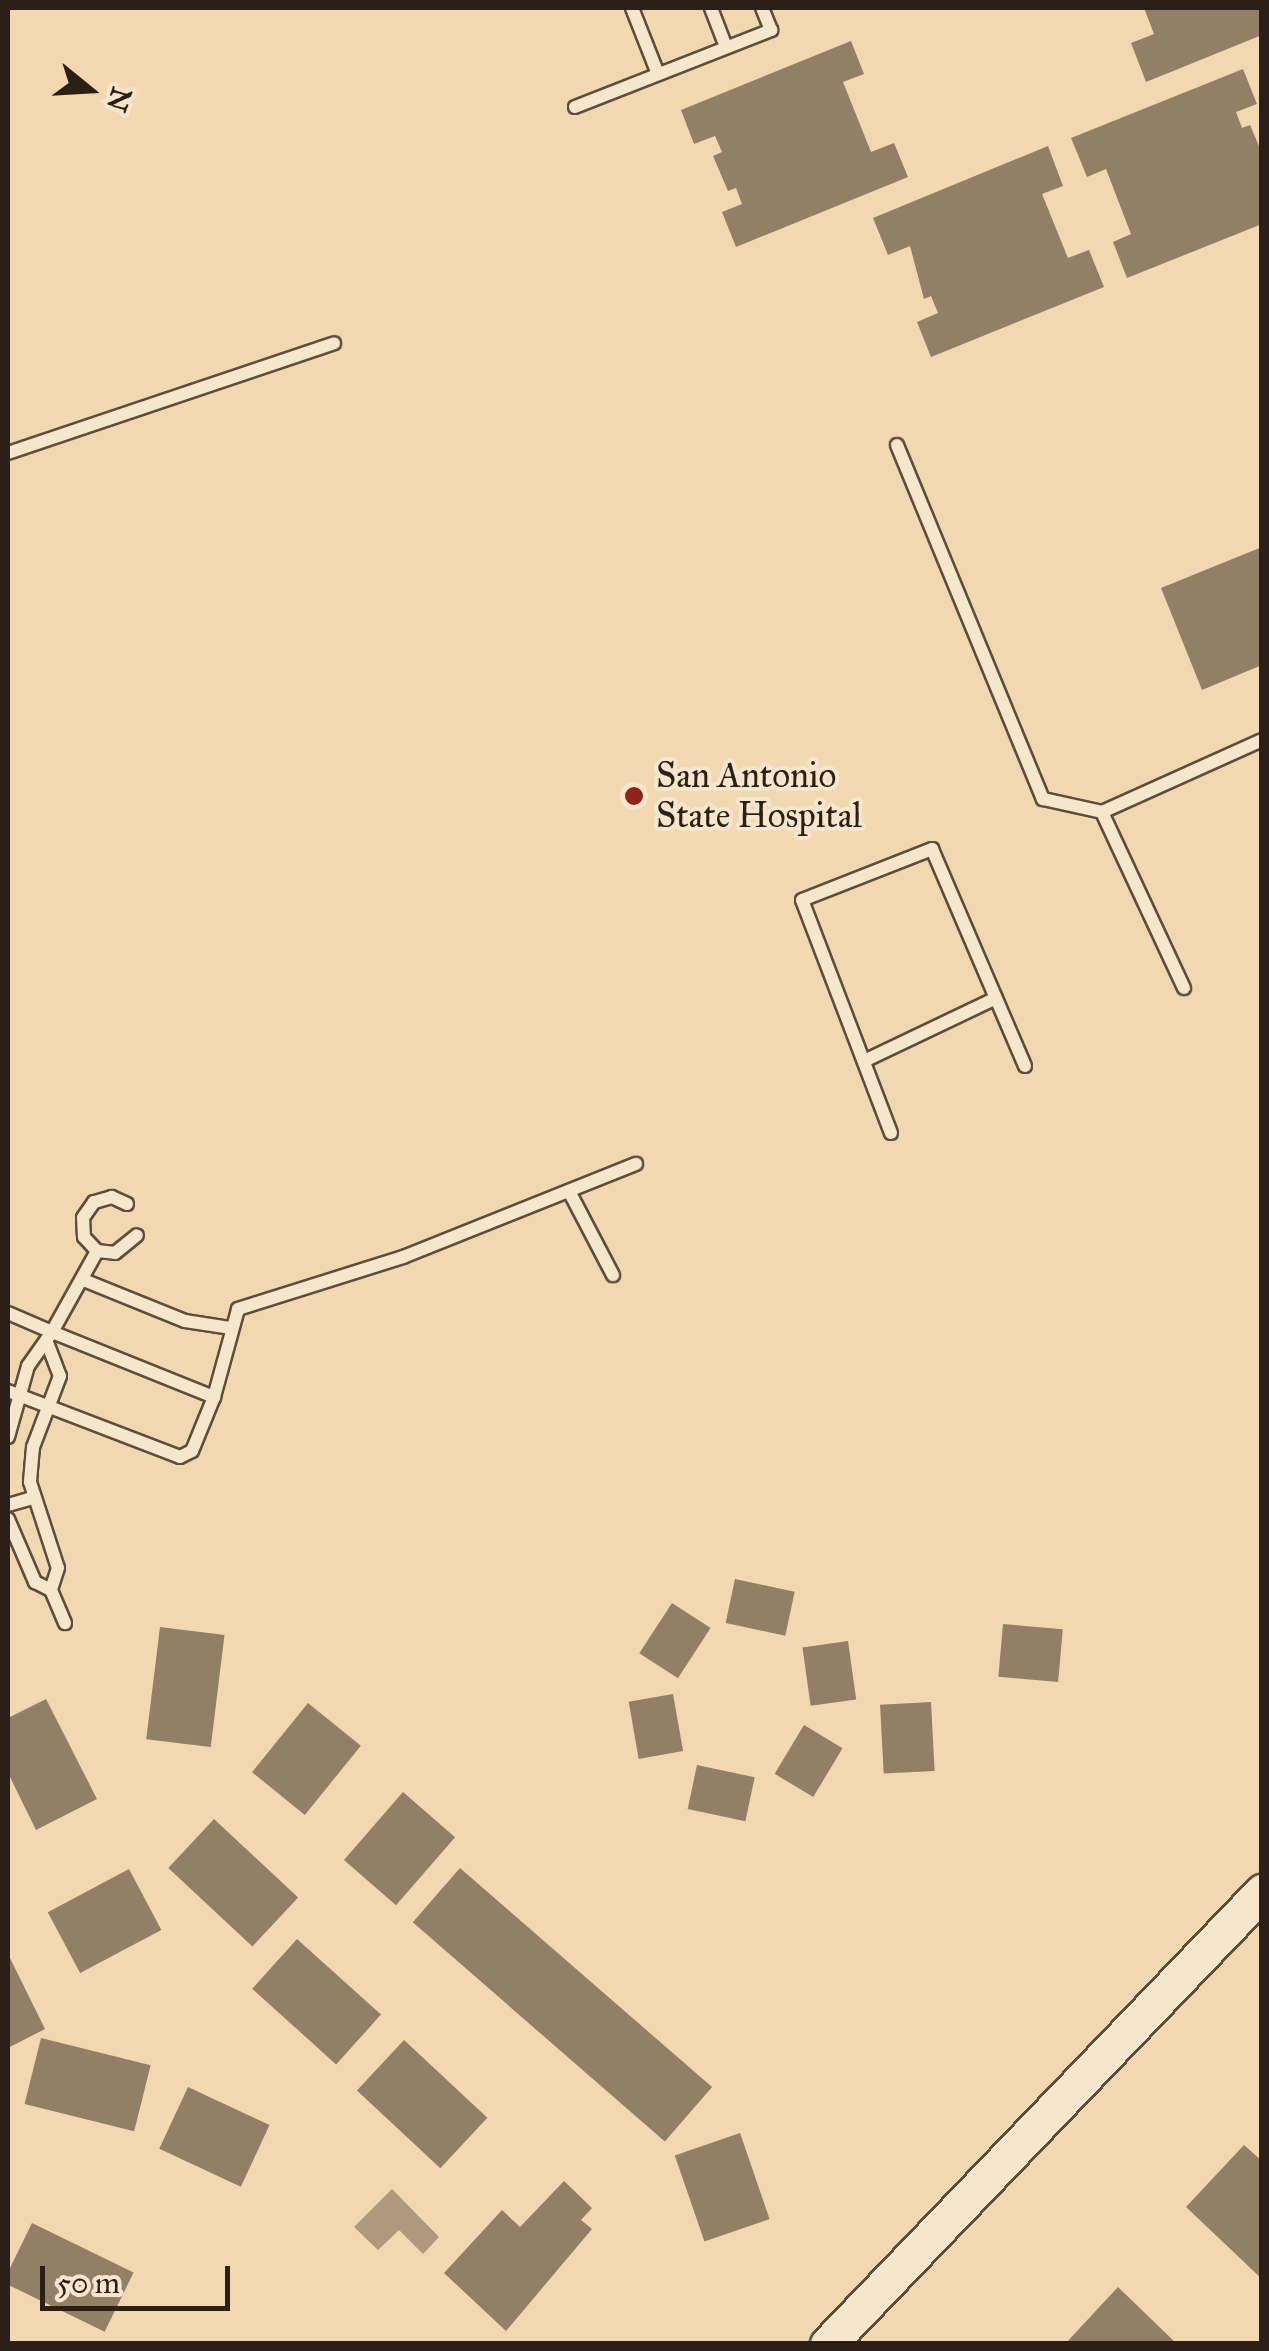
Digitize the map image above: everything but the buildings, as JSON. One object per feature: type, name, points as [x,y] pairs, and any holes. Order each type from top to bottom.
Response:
[{"type":"main road","points":[[828,2344],[1262,1892]]},
{"type":"lane","points":[[632,8],[658,74]]},
{"type":"lane","points":[[711,8],[726,48]]},
{"type":"lane","points":[[574,107],[770,30],[762,8]]},
{"type":"lane","points":[[8,453],[334,343]]},
{"type":"lane","points":[[897,445],[1042,798],[1102,812],[1262,740]]},
{"type":"lane","points":[[1102,812],[1184,988]]},
{"type":"lane","points":[[891,1133],[802,900],[932,849],[1026,1066]]},
{"type":"lane","points":[[864,1061],[996,998]]},
{"type":"lane","points":[[13,1394],[180,1457],[192,1450],[214,1397],[238,1309],[267,1295],[402,1257],[636,1164]]},
{"type":"lane","points":[[569,1191],[613,1276]]},
{"type":"lane","points":[[97,1251],[82,1228],[87,1209],[102,1198],[127,1204]]},
{"type":"lane","points":[[97,1251],[123,1250],[137,1235]]},
{"type":"lane","points":[[36,1440],[8,1434],[13,1394],[86,1281],[97,1251]]},
{"type":"lane","points":[[86,1281],[186,1321],[231,1328]]},
{"type":"lane","points":[[8,1313],[50,1338],[214,1397]]},
{"type":"lane","points":[[50,1338],[60,1376],[36,1440],[32,1498],[58,1568],[51,1590]]},
{"type":"lane","points":[[8,1505],[32,1498]]},
{"type":"lane","points":[[8,1518],[34,1582],[51,1590],[66,1624]]},
{"type":"shaded area","points":[[392,2189],[439,2237],[423,2254],[399,2230],[378,2250],[354,2227]]},
{"type":"place","name":"San Antonio State Hospital","points":[[634,796]]}]
